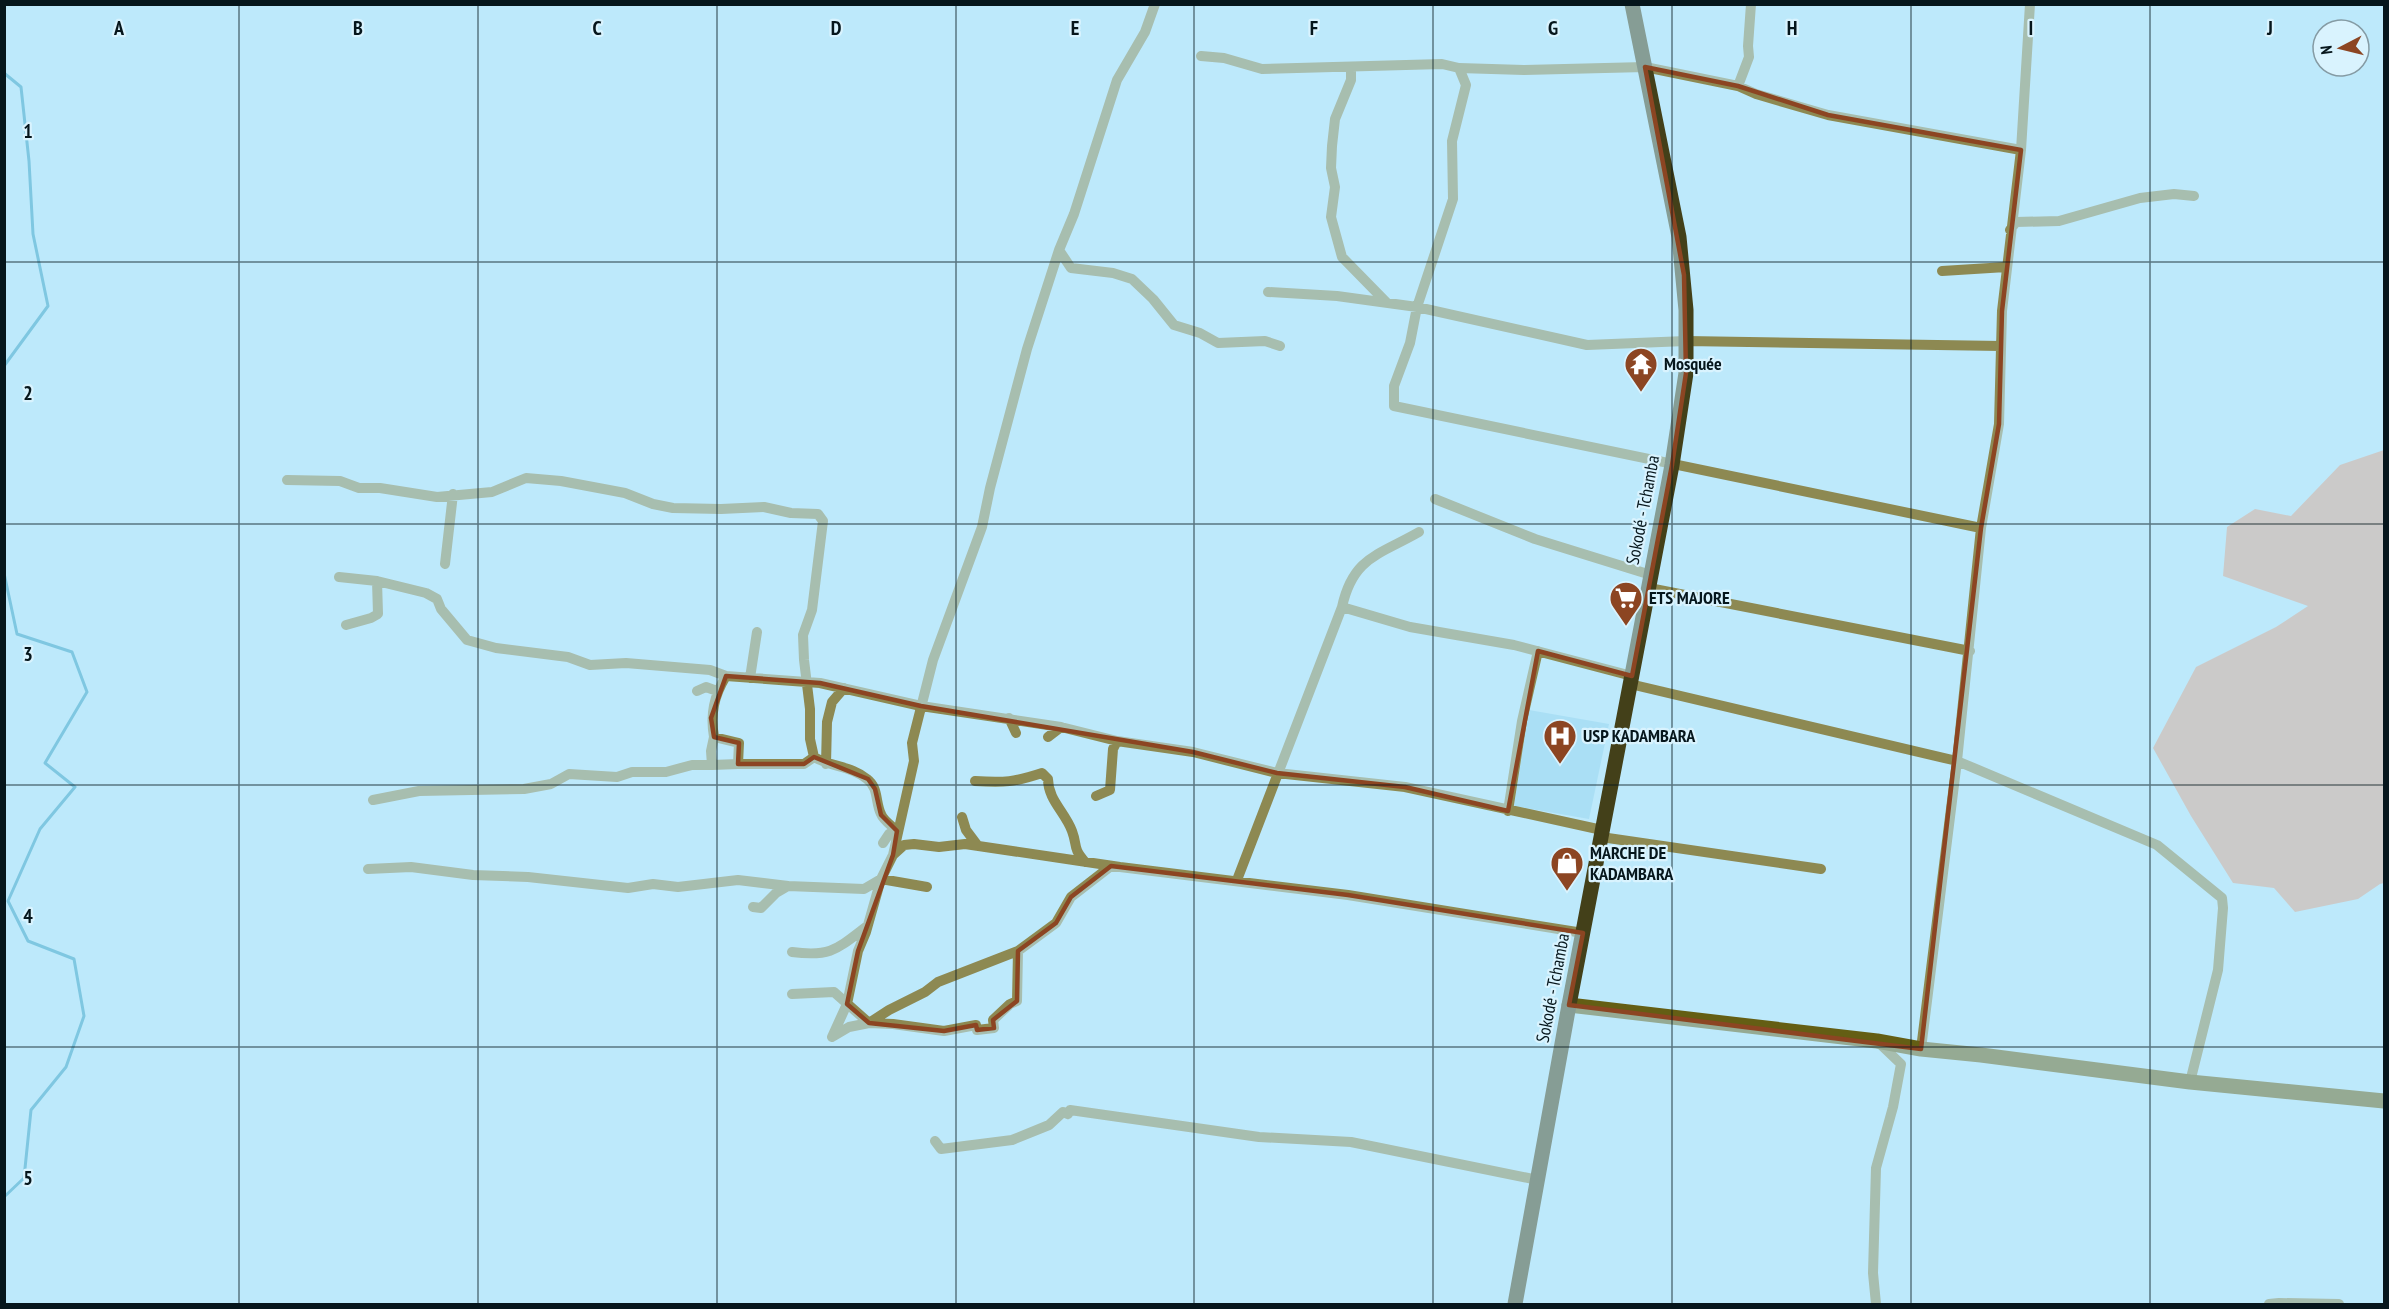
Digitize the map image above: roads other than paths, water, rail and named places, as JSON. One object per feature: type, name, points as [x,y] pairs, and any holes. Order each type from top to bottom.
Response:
[{"type":"main road","name":"Sokodé - Tchamba","points":[[1515,1305],[1682,407],[1686,341],[1679,237],[1632,4]]},
{"type":"main road","points":[[1569,1005],[1877,1041],[1921,1049],[2190,1082],[2385,1101]]},
{"type":"street","points":[[1018,951],[1017,1001],[1010,1004],[993,1020],[994,1028],[977,1030],[976,1025],[944,1031],[869,1023],[849,1027],[832,1038],[847,1004],[854,965],[881,879],[893,855],[914,761],[912,742],[933,660],[982,527],[1013,401],[1059,250],[1074,214],[1117,80],[1145,32],[1155,4]]},
{"type":"street","points":[[1738,86],[1749,57],[1751,4]]},
{"type":"street","points":[[1921,1049],[1970,651],[1981,528],[2000,424],[2002,310],[2021,150],[2030,4]]},
{"type":"street","points":[[1201,56],[1224,58],[1262,69],[1442,64],[1459,68],[1524,70],[1645,67],[1738,86],[1756,94],[1828,115],[2021,150]]},
{"type":"street","points":[[1352,68],[1351,80],[1335,119],[1331,168],[1335,187],[1332,217],[1342,257],[1387,303]]},
{"type":"street","points":[[1459,68],[1466,85],[1452,141],[1453,199],[1417,308],[1410,343],[1394,386],[1394,406],[1981,528]]},
{"type":"street","points":[[2010,231],[2016,222],[2059,221],[2140,198],[2174,194],[2194,196]]},
{"type":"street","points":[[1059,250],[1071,268],[1113,273],[1132,279],[1153,299],[1174,325],[1200,333],[1218,343],[1265,341],[1280,346]]},
{"type":"street","points":[[1942,271],[2006,267]]},
{"type":"street","points":[[1268,292],[1337,296],[1387,303],[1587,345],[1686,341],[2001,346]]},
{"type":"street","points":[[287,480],[340,481],[359,488],[380,488],[437,496],[492,492],[526,478],[561,481],[625,493],[653,504],[673,508],[764,507],[791,513],[818,514],[823,521],[812,610],[803,635],[810,709],[810,739],[814,757],[826,764],[846,768],[868,779],[875,789],[881,815],[897,831]]},
{"type":"street","points":[[445,564],[453,495]]},
{"type":"street","points":[[1435,498],[1650,582],[1970,651]]},
{"type":"street","points":[[1237,880],[1353,574],[1369,558],[1419,532]]},
{"type":"street","points":[[339,577],[378,581],[426,593],[437,599],[441,609],[467,640],[496,648],[568,657],[590,665],[626,663],[710,670],[726,676],[806,682],[844,688],[921,706],[1009,718],[1061,727],[1118,741],[1193,752],[1277,773],[1405,788],[1602,833],[1821,869]]},
{"type":"street","points":[[345,620],[371,618],[378,614],[378,581]]},
{"type":"street","points":[[1342,607],[1410,627],[1538,651],[1631,680],[1957,761],[2157,845],[2222,898],[2218,970],[2190,1082]]},
{"type":"street","points":[[750,678],[757,632]]},
{"type":"street","points":[[1508,811],[1522,722],[1538,651]]},
{"type":"street","points":[[712,765],[711,751],[714,737],[711,718],[717,691],[726,676]]},
{"type":"street","points":[[698,691],[706,687],[717,691]]},
{"type":"street","points":[[826,764],[827,722],[832,702],[844,688]]},
{"type":"street","points":[[1009,718],[1016,733]]},
{"type":"street","points":[[1048,737],[1061,727]]},
{"type":"street","points":[[714,737],[739,742],[738,764]]},
{"type":"street","points":[[1096,796],[1110,790],[1113,748],[1118,741]]},
{"type":"street","points":[[373,800],[419,791],[524,789],[551,784],[569,774],[617,777],[632,772],[666,772],[692,765],[804,764],[814,757]]},
{"type":"street","points":[[975,781],[1005,783],[1042,773],[1048,779],[1048,791],[1072,831],[1076,851],[1085,862]]},
{"type":"street","points":[[962,817],[966,830],[978,846]]},
{"type":"street","points":[[883,843],[889,834],[897,831]]},
{"type":"street","points":[[893,855],[903,845],[939,847],[965,844],[1111,866],[1348,895],[1583,933]]},
{"type":"street","points":[[869,1023],[925,992],[938,982],[1018,951],[1056,924],[1071,897],[1111,866]]},
{"type":"street","points":[[368,869],[411,867],[473,875],[628,888],[652,884],[678,887],[738,880],[788,886],[864,889],[881,879],[927,887]]},
{"type":"street","points":[[753,907],[761,908],[776,893],[788,886]]},
{"type":"street","points":[[792,952],[826,954],[866,927]]},
{"type":"street","points":[[792,994],[834,992],[869,1023]]},
{"type":"street","points":[[1876,1305],[1873,1273],[1876,1168],[1893,1107],[1901,1064],[1877,1041]]},
{"type":"street","points":[[935,1141],[941,1149],[1012,1140],[1049,1125],[1064,1112],[1068,1114],[1071,1110],[1259,1137],[1352,1142],[1538,1180]]},
{"type":"street","points":[[2269,1305],[2340,1305]]},
{"type":"waterway","points":[[4,73],[21,87],[29,161],[33,234],[48,306],[4,366]]},
{"type":"waterway","points":[[4,573],[17,634],[72,652],[87,692],[45,763],[75,787],[40,829],[8,901],[28,941],[74,959],[84,1016],[66,1067],[31,1110],[24,1178],[4,1197]]},
{"type":"place","name":"Mosquée","points":[[1641,393]]},
{"type":"place","name":"ETS MAJORE","points":[[1626,627]]},
{"type":"place","name":"USP KADAMBARA","points":[[1560,765]]},
{"type":"place","name":"MARCHE DE KADAMBARA","points":[[1567,892]]}]
